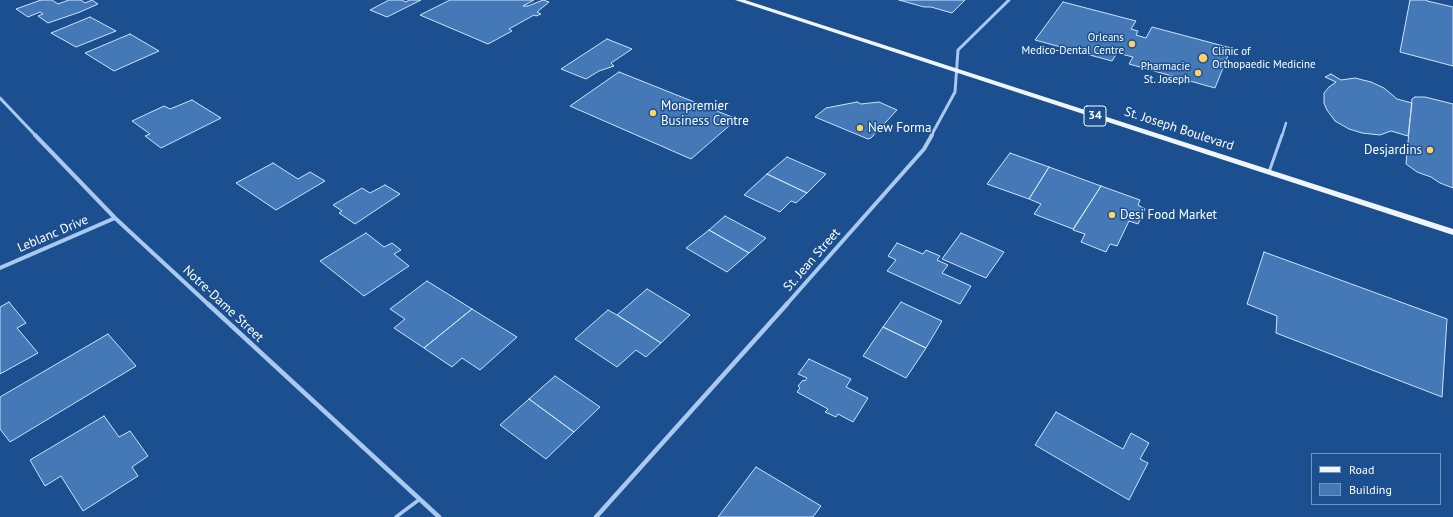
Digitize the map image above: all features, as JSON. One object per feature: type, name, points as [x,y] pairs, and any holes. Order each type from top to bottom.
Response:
[{"type":"main road","name":"St. Joseph Boulevard","points":[[738,0],[1453,232]]},
{"type":"street","name":"St. Jean Street","points":[[596,517],[802,288],[924,149],[955,92],[958,71],[958,50],[1010,0]]},
{"type":"street","name":"Notre-Dame Street","points":[[0,98],[115,218],[439,517]]},
{"type":"street","name":"Leblanc Drive","points":[[0,268],[115,218]]},
{"type":"lane","points":[[1268,172],[1286,123]]},
{"type":"lane","points":[[396,517],[420,499]]},
{"type":"building","points":[[41,0],[52,0],[58,4],[69,0],[81,0],[85,3],[92,0],[98,4],[48,23],[38,16],[43,14],[40,12],[28,17],[16,9]]},
{"type":"building","points":[[389,0],[401,0],[406,2],[409,0],[421,0],[387,17],[370,10]]},
{"type":"building","points":[[450,0],[534,0],[523,6],[528,6],[543,0],[549,2],[537,12],[541,14],[536,16],[534,15],[509,29],[512,31],[488,44],[420,15]]},
{"type":"building","points":[[899,0],[965,0],[952,13]]},
{"type":"building","points":[[1410,0],[1427,0],[1453,7],[1453,66],[1400,52]]},
{"type":"building","name":"Orleans Medico-Dental Centre","points":[[1063,2],[1136,21],[1131,29],[1138,31],[1136,35],[1146,38],[1152,27],[1231,48],[1215,88],[1129,64],[1133,57],[1117,53],[1112,61],[1035,40]]},
{"type":"building","points":[[90,17],[116,31],[76,47],[51,33]]},
{"type":"building","points":[[130,34],[159,51],[114,71],[85,53]]},
{"type":"building","points":[[607,39],[632,49],[611,63],[614,66],[599,71],[586,79],[561,69]]},
{"type":"building","name":"Monpremier Business Centre","points":[[619,72],[737,119],[691,159],[570,106]]},
{"type":"building","points":[[1331,74],[1341,80],[1355,78],[1371,82],[1384,88],[1397,99],[1412,103],[1408,136],[1391,131],[1380,135],[1362,133],[1349,129],[1335,121],[1324,103],[1324,93],[1336,82],[1325,77]]},
{"type":"building","name":"Desjardins","points":[[1415,97],[1425,97],[1453,104],[1453,188],[1417,172],[1406,164],[1412,99]]},
{"type":"building","points":[[192,100],[221,118],[161,148],[145,136],[150,134],[132,121],[164,106],[170,109]]},
{"type":"building","name":"New Forma","points":[[857,102],[861,104],[879,102],[897,110],[871,138],[868,139],[815,117],[826,108]]},
{"type":"building","points":[[1010,153],[1049,167],[1029,199],[987,184]]},
{"type":"building","points":[[787,157],[826,174],[807,193],[767,174]]},
{"type":"building","points":[[273,163],[298,179],[310,172],[325,181],[276,210],[236,183]]},
{"type":"building","points":[[1049,167],[1101,186],[1073,229],[1034,214],[1041,204],[1029,199]]},
{"type":"building","points":[[767,174],[807,193],[796,203],[791,201],[780,212],[744,195]]},
{"type":"building","points":[[385,185],[400,194],[355,224],[339,213],[342,211],[333,205],[362,188],[370,193]]},
{"type":"building","name":"Desi Food Market","points":[[1101,186],[1140,200],[1138,205],[1145,209],[1138,224],[1129,221],[1117,246],[1110,244],[1106,252],[1081,242],[1085,234],[1073,230]]},
{"type":"building","points":[[725,216],[766,238],[749,253],[709,230]]},
{"type":"building","points":[[709,230],[749,253],[727,272],[686,248]]},
{"type":"building","points":[[366,233],[384,247],[392,243],[401,250],[394,254],[409,266],[364,296],[320,261]]},
{"type":"building","points":[[961,233],[1004,252],[986,278],[942,259]]},
{"type":"building","points":[[897,243],[923,254],[926,250],[940,256],[937,260],[948,265],[942,273],[971,286],[960,304],[887,271],[896,260],[888,256]]},
{"type":"building","points":[[1264,252],[1447,319],[1442,397],[1276,333],[1277,316],[1247,304]]},
{"type":"building","points":[[427,281],[472,309],[424,348],[394,328],[405,319],[390,309]]},
{"type":"building","points":[[647,289],[690,315],[661,343],[617,315]]},
{"type":"building","points":[[9,302],[26,323],[17,328],[38,353],[0,374],[0,307]]},
{"type":"building","points":[[901,302],[942,321],[926,348],[883,327]]},
{"type":"building","points":[[472,309],[517,337],[480,370],[462,358],[452,367],[424,348]]},
{"type":"building","points":[[608,310],[661,343],[646,357],[636,350],[617,367],[575,339]]},
{"type":"building","points":[[883,327],[926,348],[906,378],[863,356]]},
{"type":"building","points":[[108,334],[136,366],[10,442],[0,429],[0,397]]},
{"type":"building","points":[[809,359],[851,379],[846,387],[868,398],[853,422],[838,414],[836,417],[825,412],[828,409],[797,392],[800,388],[798,386],[807,378],[798,374]]},
{"type":"building","points":[[555,376],[600,407],[574,432],[529,399]]},
{"type":"building","points":[[529,399],[574,432],[546,459],[500,425]]},
{"type":"building","points":[[1056,412],[1123,449],[1131,433],[1149,443],[1140,459],[1148,463],[1129,500],[1035,445]]},
{"type":"building","points":[[104,416],[119,437],[130,431],[148,456],[132,467],[138,476],[83,511],[61,476],[45,486],[30,460]]},
{"type":"building","points":[[756,467],[821,506],[813,517],[718,517]]},
{"type":"place","name":"Orleans Medico-Dental Centre","points":[[1132,44]]},
{"type":"place","name":"Clinic of Orthopaedic Medicine","points":[[1203,58]]},
{"type":"place","name":"Pharmacie St. Joseph","points":[[1198,73]]},
{"type":"place","name":"Monpremier Business Centre","points":[[653,113]]},
{"type":"place","name":"New Forma","points":[[860,128]]},
{"type":"place","name":"Desjardins","points":[[1430,150]]},
{"type":"place","name":"Desi Food Market","points":[[1112,215]]}]
